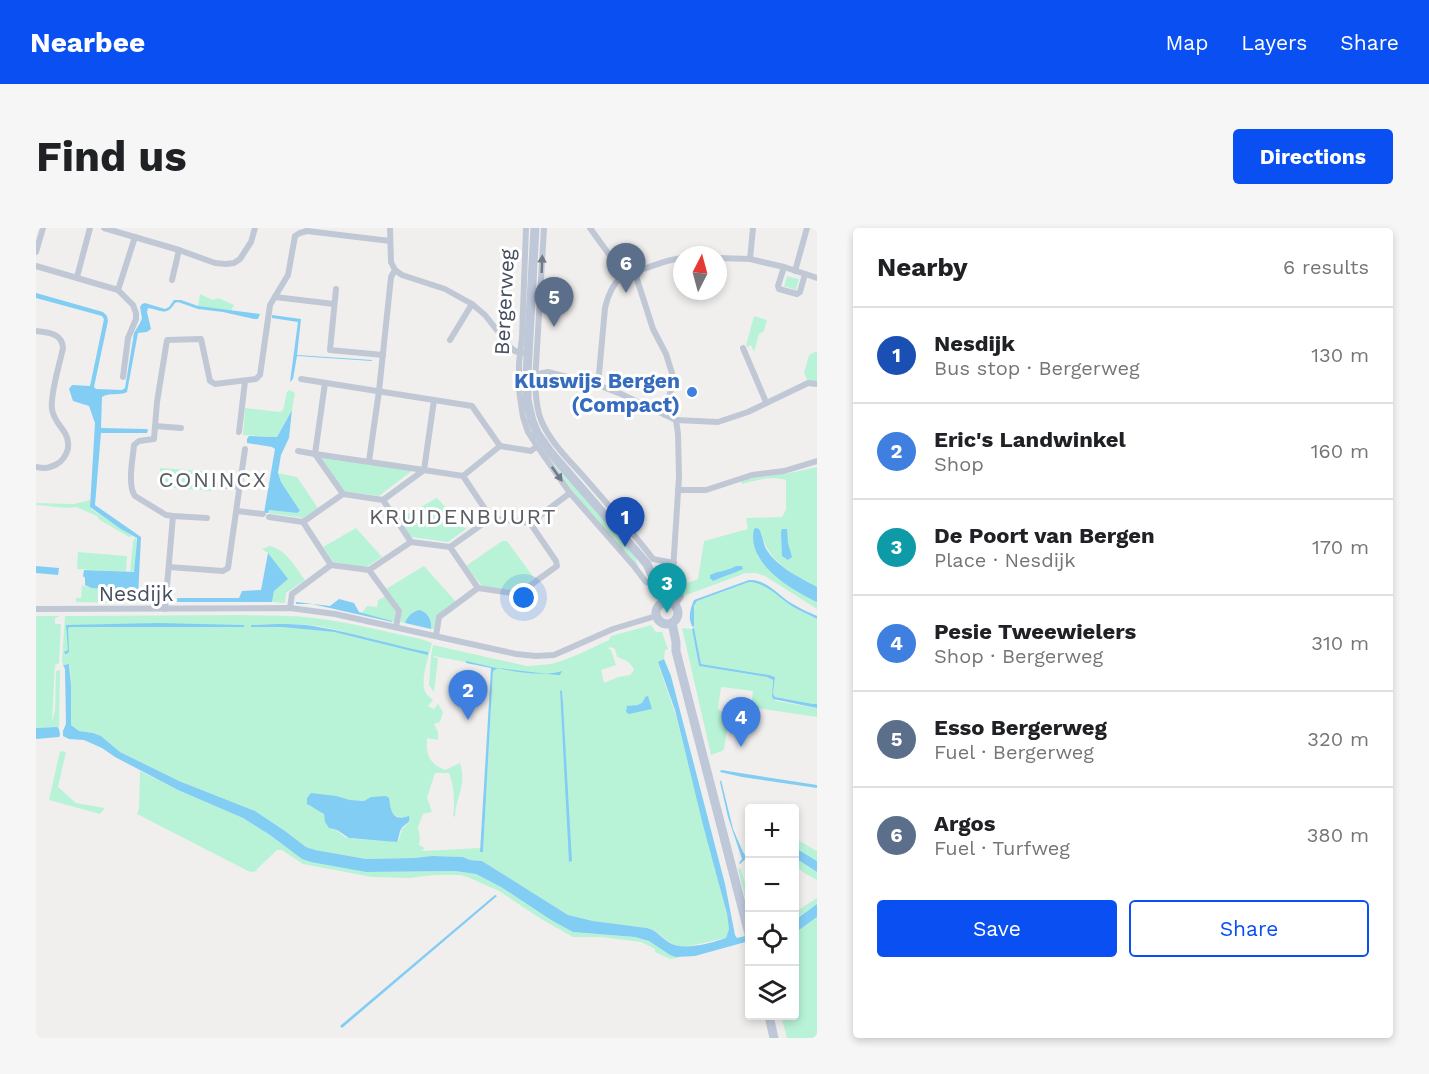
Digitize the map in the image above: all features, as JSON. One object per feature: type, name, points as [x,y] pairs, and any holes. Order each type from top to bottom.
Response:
[{"type":"main road","name":"Bergerweg","points":[[535,228],[526,352],[532,374],[527,400],[534,426],[551,453],[647,564],[662,603]]},
{"type":"main road","name":"Bergerweg","points":[[636,551],[662,603]]},
{"type":"main road","points":[[662,603],[675,605],[678,611],[677,618],[669,623],[660,621],[656,612],[662,603]]},
{"type":"main road","points":[[669,623],[676,642],[686,692],[745,921]]},
{"type":"main road","points":[[770,1020],[774,1038]]},
{"type":"street","points":[[36,252],[43,228]]},
{"type":"street","points":[[77,277],[90,228]]},
{"type":"street","points":[[104,228],[215,263],[226,264],[240,259],[255,228]]},
{"type":"street","points":[[390,228],[391,262],[394,270],[402,275],[445,289],[472,304],[486,316],[511,348],[515,351],[526,352]]},
{"type":"street","name":"Bergerweg","points":[[526,228],[526,352]]},
{"type":"street","name":"Bergerweg","points":[[544,228],[536,364],[532,374],[538,412],[548,433],[561,451],[653,559],[674,563]]},
{"type":"street","points":[[750,259],[753,228]]},
{"type":"street","points":[[795,271],[807,228]]},
{"type":"street","points":[[591,229],[623,274]]},
{"type":"street","points":[[207,518],[166,515],[135,496],[131,490],[134,445],[139,441],[154,439],[156,402],[166,340],[201,339],[210,381],[215,384],[256,379],[260,375],[270,304],[288,275],[295,236],[306,231],[390,241]]},
{"type":"street","points":[[118,290],[135,237]]},
{"type":"street","points":[[172,280],[179,250]]},
{"type":"street","points":[[727,258],[750,259],[817,278]]},
{"type":"street","points":[[598,385],[605,308],[607,297],[614,284],[623,274],[634,273],[673,260]]},
{"type":"street","points":[[36,266],[118,290],[133,305],[136,313],[135,322],[129,338],[123,377]]},
{"type":"street","points":[[784,267],[779,289],[797,294],[800,292],[805,274]]},
{"type":"street","points":[[369,461],[391,278],[394,270]]},
{"type":"street","points":[[634,273],[653,329],[666,354],[672,373],[672,385],[665,415]]},
{"type":"street","points":[[336,288],[330,350],[383,355]]},
{"type":"street","points":[[275,297],[334,304]]},
{"type":"street","points":[[450,340],[472,304]]},
{"type":"street","name":"Bergerweg","points":[[531,304],[540,311]]},
{"type":"street","points":[[36,331],[60,337],[63,342],[52,408],[54,417],[66,434],[68,444],[65,456],[60,462],[49,468],[36,467]]},
{"type":"street","name":"Bergerweg","points":[[538,339],[519,363],[519,390],[528,432],[570,493],[646,582],[651,584]]},
{"type":"street","points":[[743,348],[766,402]]},
{"type":"street","points":[[532,374],[548,372],[598,385],[676,420],[718,422],[762,406],[808,383],[817,384]]},
{"type":"street","points":[[301,379],[472,406],[500,446],[531,451],[537,446]]},
{"type":"street","points":[[239,432],[245,381]]},
{"type":"street","points":[[325,383],[315,454],[343,494]]},
{"type":"street","points":[[237,511],[303,522],[343,494],[383,500],[424,470],[434,400]]},
{"type":"street","points":[[675,605],[681,596],[673,588],[678,490],[676,420]]},
{"type":"street","points":[[155,426],[181,428]]},
{"type":"street","points":[[463,476],[500,446]]},
{"type":"street","points":[[170,567],[223,572],[228,568],[245,448]]},
{"type":"street","points":[[298,451],[463,476],[491,518]]},
{"type":"street","points":[[678,490],[706,490],[752,475],[784,471],[817,461]]},
{"type":"street","points":[[216,485],[241,487]]},
{"type":"street","points":[[290,609],[292,594],[331,565],[369,570],[411,542],[450,547],[491,518],[530,523],[570,493]]},
{"type":"street","points":[[383,500],[411,542]]},
{"type":"street","points":[[165,609],[173,516]]},
{"type":"street","points":[[303,522],[331,565]]},
{"type":"street","points":[[436,636],[439,617],[478,588],[518,594],[557,566],[556,561],[530,523]]},
{"type":"street","points":[[450,547],[478,588]]},
{"type":"street","points":[[369,570],[399,611],[396,627]]},
{"type":"street","name":"Nesdijk","points":[[36,609],[290,609],[328,613],[516,654],[540,656],[559,653],[617,627],[657,616]]},
{"type":"green space","points":[[787,276],[799,279],[796,290],[784,286]]},
{"type":"green space","points":[[200,294],[234,305],[231,311],[198,306]]},
{"type":"green space","points":[[754,316],[767,320],[764,331],[759,334],[754,352],[751,345],[747,347],[746,345]]},
{"type":"green space","points":[[817,351],[817,382],[808,381],[804,373],[809,355]]},
{"type":"green space","points":[[289,390],[295,393],[292,410],[277,437],[243,435],[245,408],[280,412],[283,410]]},
{"type":"green space","points":[[548,456],[635,557],[639,568],[580,501]]},
{"type":"green space","points":[[321,457],[413,470],[379,496],[344,491]]},
{"type":"green space","points":[[817,467],[817,587],[782,566],[769,551],[761,532],[757,555],[769,570],[784,582],[817,602],[817,609],[765,576],[756,573],[746,573],[686,595],[681,592],[677,587],[698,579],[704,541],[748,529],[746,518],[782,517],[786,509],[786,480],[769,478],[742,484],[740,480]]},
{"type":"green space","points":[[160,468],[214,472],[212,489],[211,491],[174,488],[159,478]]},
{"type":"green space","points":[[278,473],[297,477],[318,508],[303,518],[268,513],[269,510],[300,512],[281,482]]},
{"type":"green space","points":[[437,498],[466,529],[448,542],[411,537],[399,519]]},
{"type":"green space","points":[[90,500],[91,509],[133,536],[129,537],[97,516],[76,507],[36,505],[37,503],[74,504]]},
{"type":"green space","points":[[356,528],[382,557],[366,567],[333,562],[323,547]]},
{"type":"green space","points":[[135,537],[137,541],[135,571],[130,572],[133,541]]},
{"type":"green space","points":[[502,541],[507,541],[534,578],[517,591],[482,586],[466,566]]},
{"type":"green space","points":[[270,546],[286,555],[305,580],[286,593],[285,603],[272,602],[274,591],[268,553],[262,549]]},
{"type":"green space","points":[[78,552],[127,556],[126,572],[77,569]]},
{"type":"green space","points":[[424,566],[456,602],[436,617],[434,629],[431,629],[428,615],[411,615],[405,623],[400,622],[402,610],[386,589]]},
{"type":"green space","points":[[749,582],[767,588],[795,608],[817,619],[817,704],[775,697],[773,694],[775,679],[769,675],[701,664],[693,624],[697,601]]},
{"type":"green space","points":[[82,585],[118,590],[119,603],[76,602],[76,598],[81,598]]},
{"type":"green space","points":[[386,596],[396,610],[394,622],[362,613],[367,606],[377,607],[378,600]]},
{"type":"green space","points":[[36,616],[60,616],[55,618],[55,624],[61,624],[59,663],[55,665],[52,721],[55,711],[56,671],[60,670],[59,729],[57,727],[36,728]]},
{"type":"green space","points":[[65,616],[297,616],[354,625],[432,643],[425,669],[424,688],[426,694],[433,700],[428,706],[434,709],[438,704],[443,712],[440,722],[434,724],[438,732],[438,740],[427,738],[427,750],[432,762],[445,770],[460,763],[462,784],[455,817],[453,816],[453,788],[449,773],[435,773],[427,798],[432,812],[423,814],[418,827],[419,845],[425,848],[422,851],[480,848],[480,852],[483,852],[493,671],[497,668],[434,656],[438,658],[434,692],[429,685],[433,645],[527,666],[558,662],[609,640],[611,636],[651,625],[656,632],[662,632],[668,649],[665,650],[664,659],[658,663],[676,716],[727,915],[729,929],[726,938],[685,947],[678,946],[647,928],[593,921],[568,915],[482,861],[463,857],[432,856],[366,859],[306,847],[255,811],[179,781],[120,752],[101,736],[79,731],[71,725],[70,665],[63,665],[62,660]],"holes":[[[252,625],[318,626],[428,652],[428,654],[334,632],[281,627],[251,627]],[[608,648],[615,649],[617,657],[629,663],[634,670],[630,675],[604,683],[601,670],[616,665],[611,650]],[[560,690],[562,691],[572,861],[570,862]],[[311,793],[350,800],[366,801],[370,798],[390,802],[391,812],[409,822],[402,829],[399,840],[395,842],[345,837],[327,825],[323,812],[309,806],[307,798]]]},
{"type":"green space","points":[[682,628],[692,629],[699,666],[767,677],[773,680],[772,696],[776,701],[817,708],[817,717],[751,707],[753,691],[721,687],[718,709],[729,717],[724,749],[711,755]]},
{"type":"green space","points":[[60,751],[66,752],[58,787],[76,803],[105,808],[100,814],[49,800]]},
{"type":"green space","points":[[140,771],[243,818],[302,859],[366,872],[455,871],[476,874],[573,932],[635,937],[649,941],[670,955],[682,957],[670,959],[641,942],[601,937],[573,937],[499,891],[461,875],[409,878],[372,877],[303,864],[282,850],[277,850],[256,870],[258,871],[250,872],[137,814]]},
{"type":"green space","points":[[799,841],[817,851],[817,861],[799,850]]},
{"type":"green space","points":[[799,861],[817,872],[817,880],[799,869]]},
{"type":"green space","points":[[738,868],[741,869],[745,884],[745,898]]},
{"type":"green space","points":[[817,898],[817,904],[799,916],[799,909]]},
{"type":"green space","points":[[817,917],[817,1038],[787,1038],[782,1020],[799,1020],[799,930]]},
{"type":"water","points":[[36,293],[103,312],[107,316],[108,321],[94,387],[96,389],[122,390],[125,388],[134,333],[142,318],[140,307],[142,304],[165,309],[174,300],[181,300],[198,306],[260,314],[258,319],[254,319],[198,309],[178,302],[166,311],[148,308],[151,329],[138,333],[127,392],[102,397],[101,428],[148,430],[147,433],[101,433],[95,505],[141,537],[138,597],[139,599],[154,599],[154,602],[121,602],[118,590],[91,588],[85,585],[84,570],[134,572],[137,541],[137,538],[90,507],[95,423],[89,406],[73,401],[69,389],[72,385],[90,386],[104,319],[102,316],[36,298]]},
{"type":"water","points":[[272,315],[301,319],[297,355],[372,361],[297,356],[293,379],[290,382],[298,322],[272,318]]},
{"type":"water","points":[[292,410],[289,438],[281,455],[278,473],[281,482],[300,511],[297,513],[269,510],[268,513],[264,513],[275,449],[247,443],[247,439],[249,436],[277,437]]},
{"type":"water","points":[[756,528],[762,535],[769,554],[775,560],[817,587],[817,602],[784,583],[764,564],[753,541]]},
{"type":"water","points":[[782,529],[787,529],[792,557],[788,560],[782,556]]},
{"type":"water","points":[[268,553],[288,579],[274,591],[272,602],[177,602],[177,598],[239,598],[242,591],[261,590]]},
{"type":"water","points":[[36,566],[59,568],[58,575],[36,573]]},
{"type":"water","points":[[742,566],[743,569],[713,581],[710,578],[710,575]]},
{"type":"water","points":[[749,580],[761,582],[791,603],[817,616],[817,619],[795,608],[767,588],[749,582],[697,601],[694,606],[694,627],[692,626],[690,613],[694,600]]},
{"type":"water","points":[[339,599],[354,603],[359,612],[392,622],[312,604],[296,604],[296,602],[330,606]]},
{"type":"water","points":[[419,610],[429,617],[431,629],[405,623],[410,615]]},
{"type":"water","points":[[158,623],[244,625],[244,627],[71,627],[68,628],[69,651],[67,654],[64,652],[68,650],[66,625]]},
{"type":"water","points":[[251,625],[303,625],[332,630],[428,652],[428,655],[334,632],[281,627],[251,627]]},
{"type":"water","points":[[694,628],[701,664],[775,677],[773,694],[775,697],[817,704],[817,708],[773,699],[772,696],[773,680],[767,677],[699,666],[692,629]]},
{"type":"water","points":[[664,659],[671,676],[725,884],[735,935],[737,938],[745,936],[745,942],[695,956],[676,957],[649,941],[635,937],[573,932],[476,874],[455,871],[366,872],[302,859],[243,818],[178,790],[102,748],[84,740],[69,739],[63,736],[66,724],[63,665],[69,664],[71,725],[79,731],[101,736],[120,752],[179,781],[255,811],[306,847],[366,859],[432,856],[463,857],[482,861],[568,915],[593,921],[647,928],[676,945],[698,945],[726,938],[729,929],[727,914],[675,710],[658,662]]},
{"type":"water","points":[[466,661],[498,668],[493,671],[483,852],[480,852],[491,668],[466,663]]},
{"type":"water","points":[[498,668],[544,673],[528,673]]},
{"type":"water","points":[[562,671],[560,675],[544,673],[552,673]]},
{"type":"water","points":[[560,690],[563,703],[572,861],[569,862]]},
{"type":"water","points":[[648,696],[652,709],[629,714],[626,712],[627,706],[640,704]]},
{"type":"water","points":[[57,727],[59,737],[36,739],[36,728]]},
{"type":"water","points":[[721,770],[817,785],[817,788],[742,777],[720,772]]},
{"type":"water","points":[[721,780],[733,829],[745,855],[745,860],[740,864],[742,859],[728,817]]},
{"type":"water","points":[[311,793],[364,801],[371,797],[386,796],[389,798],[393,814],[399,818],[409,816],[409,821],[401,829],[397,842],[349,838],[329,828],[324,814],[307,804],[307,798]]},
{"type":"water","points":[[799,850],[817,861],[817,872],[799,861]]},
{"type":"water","points":[[495,895],[497,896],[342,1028],[340,1026]]},
{"type":"water","points":[[817,904],[817,917],[799,930],[799,917]]},
{"type":"place","name":"Argos","points":[[626,293]]},
{"type":"place","name":"Esso Bergerweg","points":[[554,327]]},
{"type":"place","name":"Kluswijs Bergen (Compact)","points":[[692,392]]},
{"type":"place","name":"Nesdijk","points":[[625,547]]},
{"type":"place","name":"De Poort van Bergen","points":[[667,613]]},
{"type":"place","name":"Eric's Landwinkel","points":[[468,720]]},
{"type":"place","name":"Pesie Tweewielers","points":[[741,747]]},
{"type":"district","name":"CONINCX","points":[[213,479]]},
{"type":"district","name":"KRUIDENBUURT","points":[[463,516]]}]
